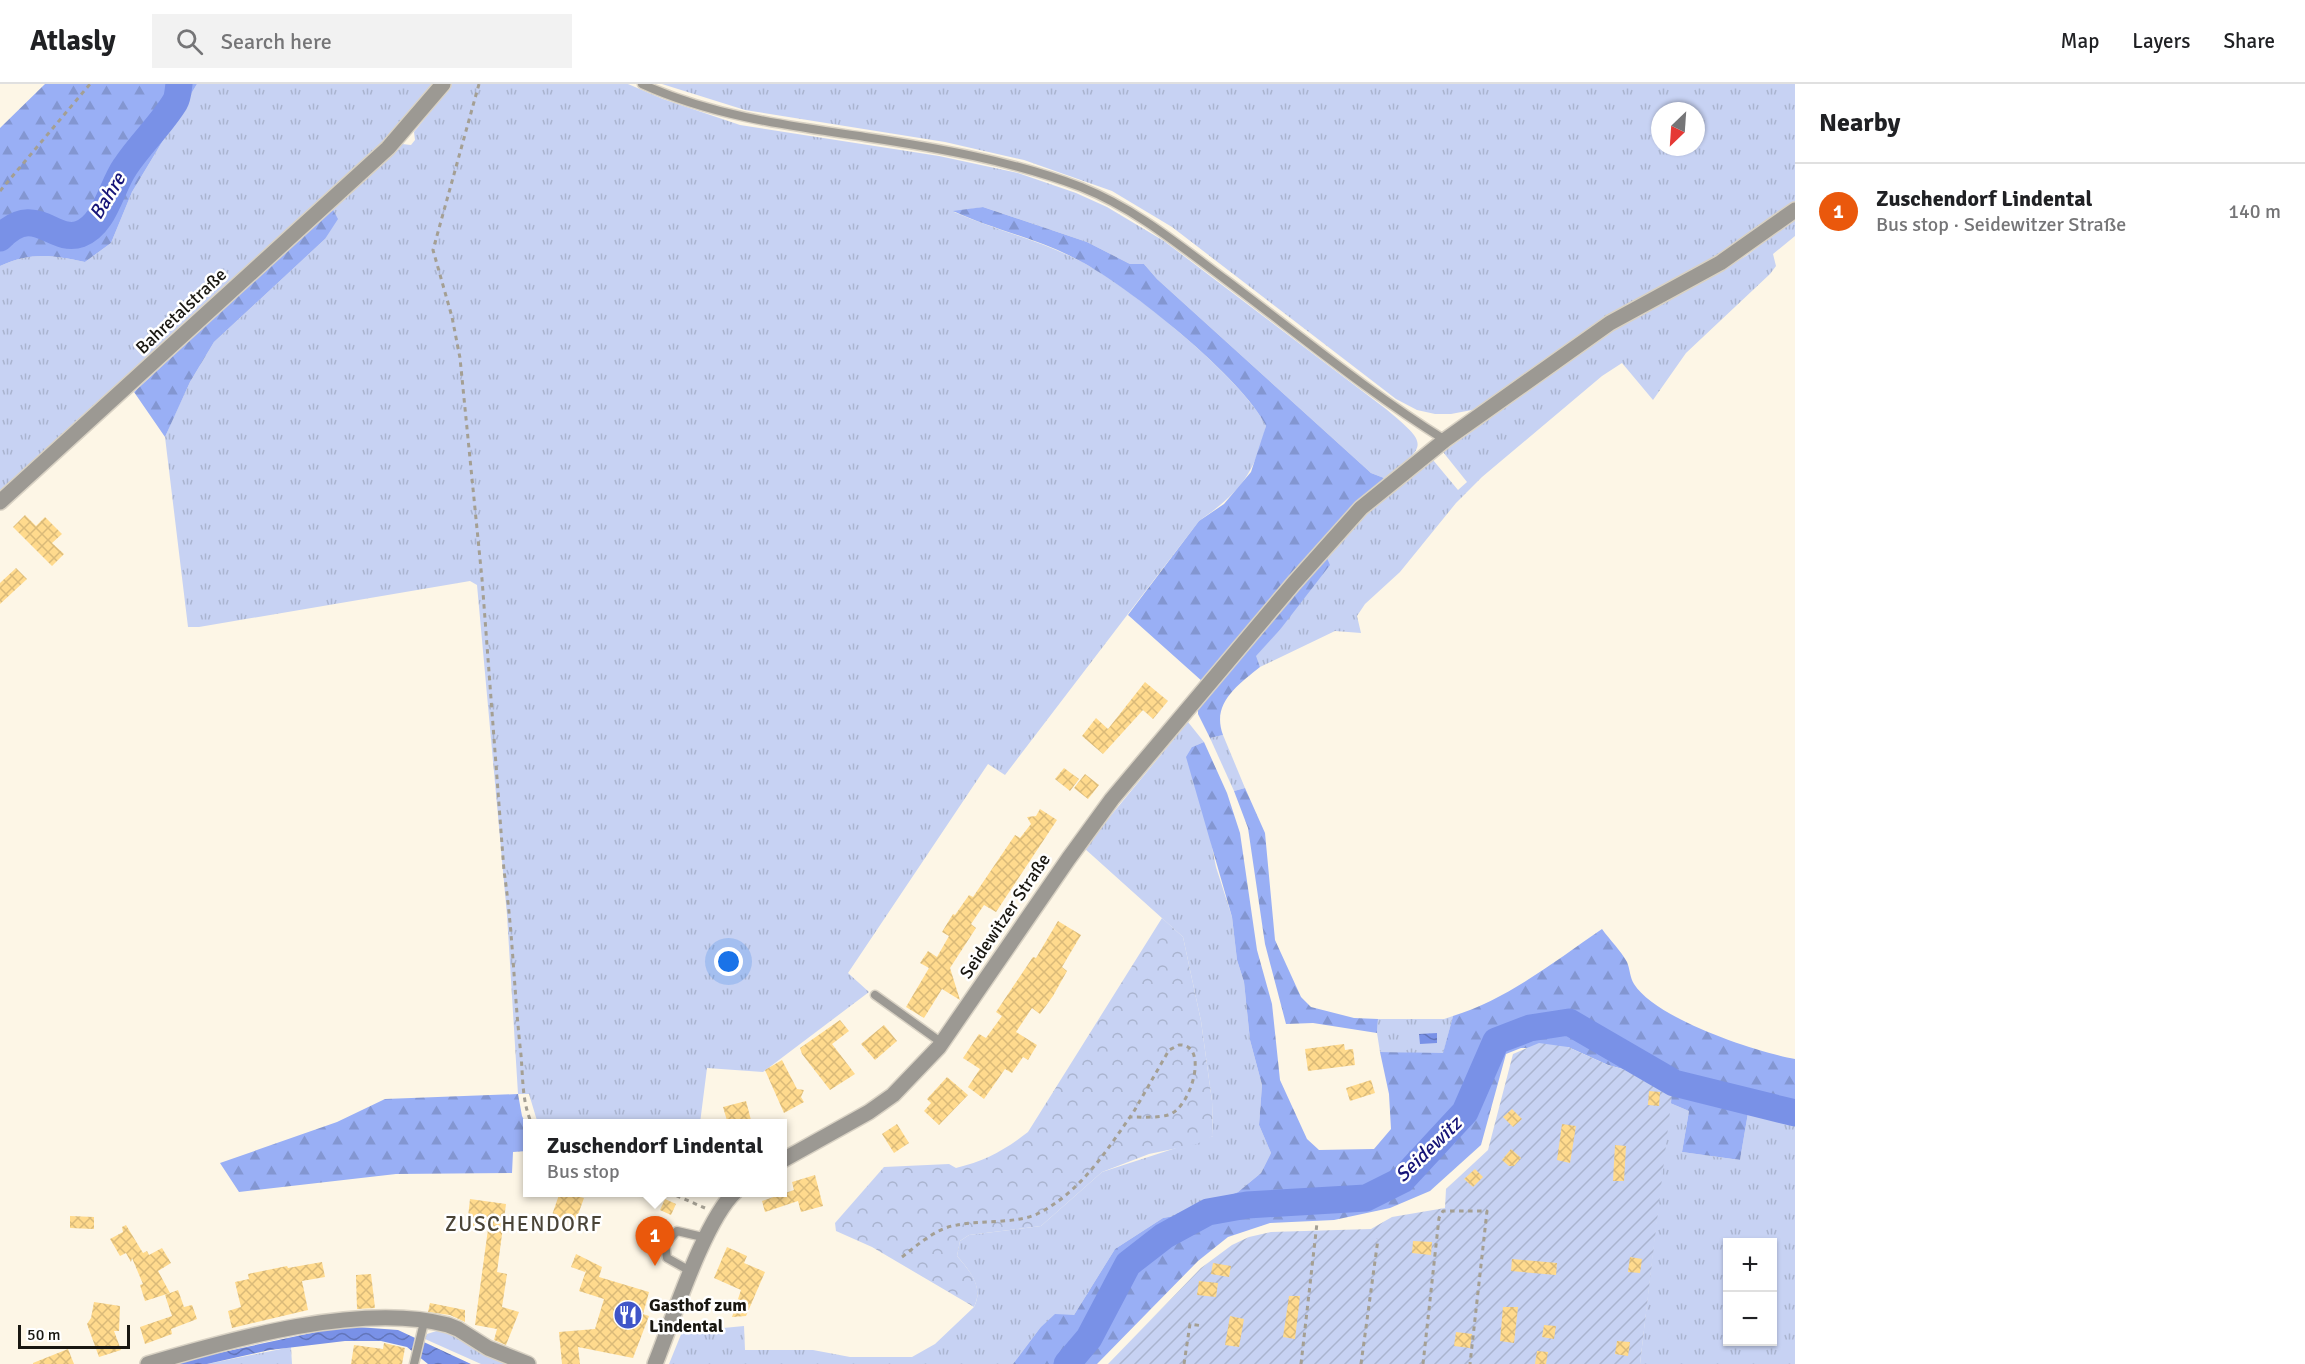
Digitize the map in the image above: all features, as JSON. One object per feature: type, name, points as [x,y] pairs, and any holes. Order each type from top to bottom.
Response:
[{"type":"street","name":"Bahretalstraße","points":[[0,502],[388,148],[442,84]]},
{"type":"street","name":"Seidewitzer Straße","points":[[787,1158],[869,1112],[893,1095],[942,1042],[1112,799],[1362,508],[1445,440],[1610,323],[1720,263],[1795,210]]},
{"type":"street","points":[[655,1364],[707,1238],[718,1214],[731,1197]]},
{"type":"street","points":[[148,1364],[212,1345],[326,1322],[372,1319],[423,1327],[458,1329],[488,1348],[528,1364]]},
{"type":"lane","points":[[642,84],[665,95],[744,118],[942,150],[1021,168],[1110,199],[1168,234],[1391,406],[1445,440]]},
{"type":"lane","points":[[875,995],[942,1042]]},
{"type":"lane","points":[[692,1272],[667,1258],[665,1244],[677,1231],[707,1238]]},
{"type":"lane","points":[[414,1364],[423,1327]]},
{"type":"path","points":[[0,191],[90,84]]},
{"type":"path","points":[[479,84],[433,250],[452,317],[460,358],[482,579],[504,871],[511,915],[512,977],[524,1094],[531,1119]]},
{"type":"path","points":[[902,1257],[939,1230],[956,1225],[1038,1214],[1089,1175],[1130,1117],[1169,1050],[1179,1044],[1190,1048],[1194,1054],[1194,1074],[1183,1106],[1170,1115],[1130,1117]]},
{"type":"path","points":[[679,1197],[718,1214]]},
{"type":"path","points":[[1423,1364],[1440,1218],[1443,1211],[1487,1211],[1470,1364]]},
{"type":"path","points":[[1301,1364],[1317,1223]]},
{"type":"path","points":[[1361,1364],[1378,1239]]},
{"type":"path","points":[[1184,1364],[1190,1324],[1203,1326]]},
{"type":"green space","points":[[45,84],[197,84],[132,192],[111,243],[85,262],[42,256],[22,258],[0,266],[0,128]]},
{"type":"green space","points":[[197,84],[434,84],[384,142],[0,493],[0,266],[22,258],[42,256],[85,262],[111,243],[132,192]]},
{"type":"green space","points":[[452,84],[628,84],[663,99],[740,125],[939,156],[1018,173],[1076,193],[1107,207],[1164,241],[1386,409],[1410,430],[1418,445],[1409,458],[1384,478],[1371,473],[1157,279],[1144,264],[1130,264],[1087,242],[983,207],[954,212],[1078,260],[1125,289],[1182,334],[1234,384],[1254,407],[1266,426],[1256,457],[1235,491],[1199,521],[1005,775],[988,764],[848,973],[869,992],[763,1072],[707,1068],[701,1119],[536,1119],[529,1094],[518,1094],[507,915],[477,585],[470,581],[188,627],[165,437],[190,382],[214,342],[325,239],[332,208],[402,144],[411,145],[415,140],[414,132]]},
{"type":"green space","points":[[662,84],[1795,84],[1795,203],[1737,245],[1606,316],[1477,409],[1451,414],[1435,414],[1417,410],[1396,399],[1172,227],[1112,191],[1024,160],[945,142],[745,110]]},
{"type":"green space","points":[[983,207],[1087,242],[1130,264],[1144,264],[1157,279],[1371,473],[1384,478],[1203,682],[1128,615],[1199,521],[1224,504],[1251,472],[1266,426],[1253,406],[1210,360],[1183,335],[1126,291],[1065,253],[953,211]]},
{"type":"green space","points":[[332,208],[338,219],[325,239],[214,342],[190,382],[165,437],[134,392]]},
{"type":"green space","points":[[1795,218],[1795,236],[1773,254],[1776,266],[1770,274],[1686,353],[1653,400],[1622,363],[1602,376],[1482,477],[1456,503],[1400,572],[1365,604],[1357,616],[1361,633],[1335,631],[1260,667],[1255,656],[1279,631],[1326,556],[1363,514],[1433,460],[1458,490],[1467,482],[1443,452],[1614,330],[1746,256]]},
{"type":"green space","points":[[1326,556],[1330,565],[1279,631],[1256,656],[1260,667],[1235,688],[1224,704],[1220,724],[1223,735],[1210,738],[1198,714],[1198,708]]},
{"type":"green space","points":[[1188,722],[1204,742],[1192,747],[1216,867],[1232,917],[1237,960],[1244,982],[1250,1040],[1262,1085],[1259,1125],[1271,1153],[1261,1173],[1238,1192],[1185,1214],[1163,1218],[1115,1249],[1074,1315],[1040,1328],[1013,1364],[669,1364],[682,1332],[744,1326],[745,1350],[813,1350],[850,1357],[912,1357],[935,1344],[974,1307],[977,1300],[974,1280],[957,1256],[960,1241],[969,1235],[1041,1226],[1102,1172],[1213,1136],[1212,1101],[1201,1021],[1183,937],[1084,848]]},
{"type":"green space","points":[[1223,735],[1245,788],[1234,791],[1210,738]]},
{"type":"green space","points":[[1204,742],[1227,793],[1240,833],[1257,950],[1272,1004],[1280,1080],[1307,1139],[1319,1150],[1374,1149],[1391,1129],[1389,1094],[1380,1052],[1443,1053],[1453,1016],[1493,1000],[1512,989],[1602,929],[1627,962],[1634,984],[1663,1010],[1708,1032],[1756,1049],[1795,1059],[1795,1121],[1749,1107],[1740,1160],[1682,1152],[1689,1111],[1670,1103],[1672,1086],[1648,1076],[1608,1065],[1568,1047],[1521,1048],[1506,1054],[1481,1145],[1430,1191],[1390,1208],[1334,1220],[1270,1223],[1228,1237],[1198,1261],[1097,1364],[1013,1364],[1040,1328],[1055,1314],[1074,1315],[1115,1249],[1163,1218],[1185,1214],[1238,1192],[1261,1173],[1271,1153],[1259,1125],[1262,1085],[1250,1040],[1244,982],[1237,960],[1232,917],[1186,757],[1192,747]]},
{"type":"green space","points":[[1245,788],[1265,833],[1275,940],[1301,997],[1311,1007],[1354,1018],[1378,1019],[1377,1033],[1313,1023],[1286,1024],[1265,944],[1248,828],[1234,791]]},
{"type":"green space","points":[[1162,918],[1183,937],[1201,1021],[1212,1101],[1213,1136],[1197,1144],[1149,1154],[1102,1172],[1041,1226],[969,1235],[960,1241],[957,1256],[971,1273],[976,1286],[977,1300],[974,1307],[872,1247],[836,1231],[835,1223],[884,1167],[949,1164],[956,1168],[994,1154],[1028,1132]]},
{"type":"green space","points":[[1453,1016],[1443,1054],[1380,1052],[1377,1033],[1378,1019],[1444,1019]]},
{"type":"green space","points":[[1539,1043],[1568,1047],[1608,1065],[1648,1076],[1673,1086],[1640,1364],[1108,1364],[1201,1268],[1232,1245],[1249,1237],[1271,1232],[1371,1229],[1392,1217],[1445,1208],[1446,1189],[1488,1150],[1513,1054]]},
{"type":"green space","points":[[518,1094],[524,1119],[523,1151],[513,1152],[512,1173],[396,1174],[239,1192],[220,1163],[337,1122],[385,1099]]},
{"type":"green space","points":[[1670,1103],[1689,1111],[1682,1152],[1740,1160],[1749,1107],[1795,1121],[1795,1364],[1640,1364]]},
{"type":"green space","points":[[446,1328],[513,1364],[481,1364],[425,1339],[427,1334]]},
{"type":"green space","points":[[291,1347],[292,1364],[207,1364]]},
{"type":"water","points":[[1437,1033],[1437,1043],[1420,1044],[1419,1034]]},
{"type":"water","points":[[344,1326],[398,1330],[471,1364],[428,1364],[407,1347],[381,1341],[345,1341],[270,1350],[207,1364],[167,1364]]},
{"type":"building","points":[[25,515],[36,526],[45,517],[62,534],[52,543],[64,554],[52,566],[13,527]]},
{"type":"building","points":[[16,568],[27,579],[0,604],[0,583]]},
{"type":"building","points":[[1145,682],[1168,701],[1153,719],[1143,710],[1103,754],[1082,736],[1096,718],[1108,729]]},
{"type":"building","points":[[1064,768],[1079,779],[1070,791],[1055,779]]},
{"type":"building","points":[[1085,774],[1099,785],[1088,799],[1074,788]]},
{"type":"building","points":[[1040,809],[1057,820],[996,912],[984,905],[971,924],[976,928],[950,968],[960,1000],[942,989],[924,1018],[906,1007],[929,968],[920,963],[928,951],[937,957],[949,936],[942,932],[953,914],[955,915],[969,895],[973,897],[1015,835],[1020,838],[1031,824],[1027,817],[1036,816]]},
{"type":"building","points":[[1058,921],[1081,935],[1062,967],[1067,971],[1053,996],[1040,1014],[1032,1008],[1016,1032],[1037,1045],[1028,1060],[1023,1057],[1012,1073],[1005,1069],[984,1099],[968,1087],[980,1069],[963,1058],[979,1034],[986,1038],[1002,1016],[996,1012],[1033,957],[1036,958]]},
{"type":"building","points":[[840,1020],[849,1031],[832,1044],[855,1074],[830,1090],[802,1054],[800,1048]]},
{"type":"building","points":[[884,1025],[897,1041],[875,1060],[861,1044]]},
{"type":"building","points":[[1344,1044],[1345,1050],[1353,1049],[1355,1065],[1308,1071],[1305,1049]]},
{"type":"building","points":[[782,1060],[797,1089],[804,1090],[801,1097],[804,1102],[784,1113],[765,1070]]},
{"type":"building","points":[[947,1077],[968,1095],[939,1125],[924,1111],[931,1103],[927,1099]]},
{"type":"building","points":[[1371,1080],[1375,1093],[1350,1101],[1346,1088]]},
{"type":"building","points":[[1649,1091],[1660,1092],[1659,1106],[1648,1105]]},
{"type":"building","points":[[746,1101],[751,1119],[727,1119],[723,1107]]},
{"type":"building","points":[[1512,1109],[1522,1119],[1513,1127],[1503,1117]]},
{"type":"building","points":[[897,1124],[909,1143],[894,1153],[882,1134]]},
{"type":"building","points":[[1562,1124],[1576,1126],[1570,1163],[1557,1160]]},
{"type":"building","points":[[1615,1145],[1626,1146],[1624,1181],[1613,1181]]},
{"type":"building","points":[[1511,1149],[1521,1158],[1514,1166],[1509,1166],[1502,1160]]},
{"type":"building","points":[[1475,1169],[1483,1177],[1473,1187],[1464,1179]]},
{"type":"building","points":[[815,1175],[823,1206],[801,1212],[798,1201],[765,1212],[762,1201],[774,1197],[787,1197],[787,1192],[794,1190],[792,1182]]},
{"type":"building","points":[[558,1197],[584,1198],[575,1223],[552,1215]]},
{"type":"building","points":[[470,1199],[506,1204],[497,1272],[507,1274],[502,1307],[519,1312],[506,1345],[494,1340],[497,1329],[475,1325],[488,1229],[467,1226]]},
{"type":"building","points":[[665,1199],[676,1204],[671,1215],[660,1210]]},
{"type":"building","points":[[70,1216],[94,1217],[94,1229],[70,1228]]},
{"type":"building","points":[[126,1225],[143,1253],[147,1251],[149,1255],[162,1248],[171,1263],[158,1271],[170,1293],[145,1301],[140,1285],[143,1284],[132,1258],[131,1262],[126,1253],[120,1256],[110,1239],[123,1232],[122,1227]]},
{"type":"building","points":[[1413,1241],[1432,1242],[1431,1255],[1412,1253]]},
{"type":"building","points":[[727,1247],[747,1256],[744,1263],[765,1272],[746,1316],[732,1317],[741,1290],[714,1278]]},
{"type":"building","name":"Gasthof zum Lindental","points":[[576,1254],[602,1267],[599,1277],[649,1292],[643,1314],[649,1316],[633,1358],[578,1347],[580,1364],[562,1364],[559,1332],[595,1329],[604,1299],[579,1291],[587,1268],[585,1272],[571,1267]]},
{"type":"building","points":[[1630,1257],[1642,1259],[1640,1273],[1628,1272]]},
{"type":"building","points":[[1512,1259],[1557,1263],[1556,1275],[1511,1271]]},
{"type":"building","points":[[322,1262],[325,1277],[302,1281],[308,1310],[232,1328],[228,1311],[241,1307],[235,1282],[249,1279],[248,1274]]},
{"type":"building","points":[[1213,1263],[1231,1266],[1229,1277],[1211,1274]]},
{"type":"building","points":[[371,1274],[375,1308],[357,1309],[356,1275]]},
{"type":"building","points":[[1199,1281],[1218,1283],[1216,1297],[1197,1295]]},
{"type":"building","points":[[178,1290],[184,1307],[192,1305],[197,1319],[171,1329],[172,1334],[145,1344],[140,1327],[172,1316],[165,1295]]},
{"type":"building","points":[[1289,1296],[1300,1296],[1295,1339],[1283,1337]]},
{"type":"building","points":[[94,1302],[120,1306],[119,1331],[114,1331],[121,1350],[99,1357],[87,1324],[91,1318]]},
{"type":"building","points":[[430,1303],[465,1310],[465,1322],[450,1315],[428,1312]]},
{"type":"building","points":[[1503,1307],[1518,1307],[1514,1343],[1500,1341]]},
{"type":"building","points":[[1230,1316],[1244,1319],[1239,1347],[1225,1345]]},
{"type":"building","points":[[1544,1325],[1556,1326],[1554,1339],[1542,1337]]},
{"type":"building","points":[[1456,1332],[1472,1334],[1470,1348],[1454,1346]]},
{"type":"building","points":[[1617,1341],[1630,1342],[1628,1356],[1615,1354]]},
{"type":"building","points":[[384,1343],[405,1348],[402,1364],[351,1364],[354,1345],[383,1349]]},
{"type":"building","points":[[68,1349],[74,1364],[33,1364],[33,1363]]},
{"type":"building","points":[[1537,1351],[1548,1352],[1546,1364],[1535,1364]]},
{"type":"waterway","name":"Bahre","points":[[0,238],[12,228],[23,223],[34,223],[70,236],[80,234],[96,223],[125,167],[175,102],[179,84]]},
{"type":"waterway","name":"Seidewitz","points":[[1067,1364],[1089,1338],[1128,1264],[1164,1236],[1208,1212],[1247,1205],[1366,1198],[1402,1180],[1465,1112],[1496,1041],[1530,1028],[1569,1022],[1674,1083],[1795,1113]]},
{"type":"place","name":"Zuschendorf Lindental","points":[[655,1266]]},
{"type":"place","name":"Gasthof zum Lindental","points":[[628,1315]]},
{"type":"district","name":"ZUSCHENDORF","points":[[524,1224]]}]
